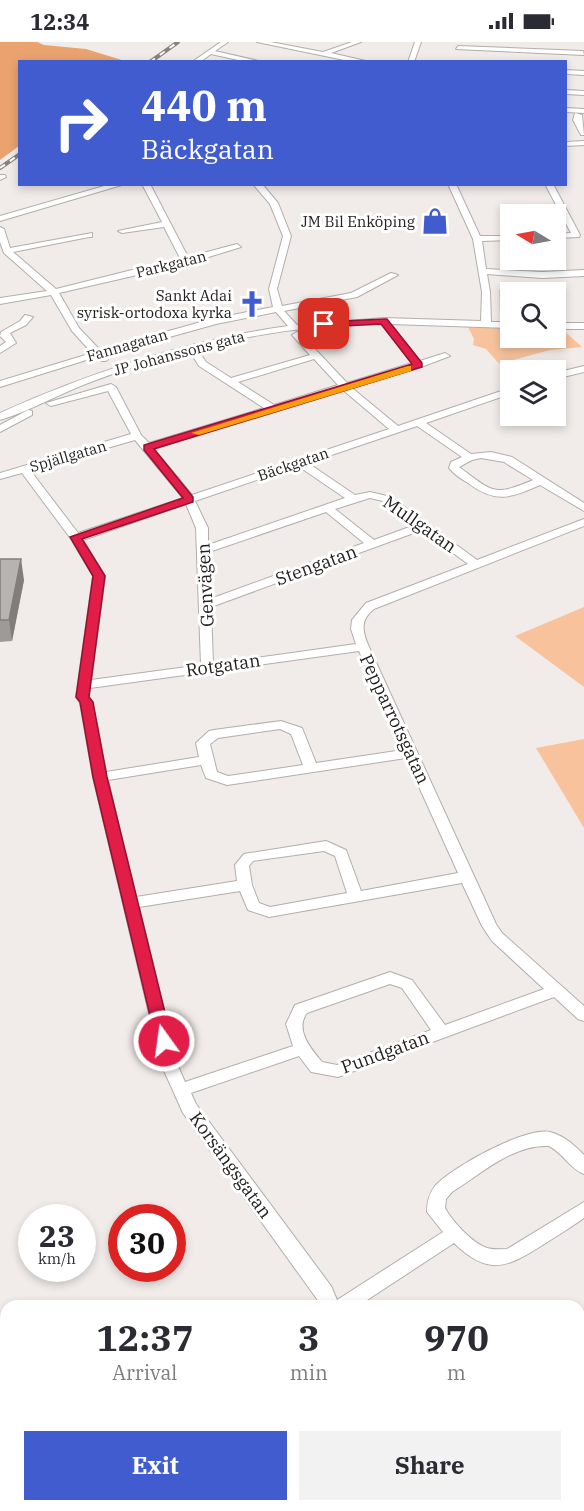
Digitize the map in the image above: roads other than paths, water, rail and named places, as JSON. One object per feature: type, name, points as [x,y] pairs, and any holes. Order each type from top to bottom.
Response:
[{"type":"street","points":[[198,60],[225,42]]},
{"type":"street","points":[[260,42],[356,60]]},
{"type":"street","points":[[278,45],[287,42]]},
{"type":"street","points":[[324,54],[358,42]]},
{"type":"street","points":[[412,60],[418,42]]},
{"type":"street","points":[[535,51],[539,43]]},
{"type":"street","points":[[456,57],[459,45],[583,53]]},
{"type":"street","points":[[209,52],[251,60]]},
{"type":"street","points":[[567,72],[584,72]]},
{"type":"street","points":[[567,92],[584,93]]},
{"type":"street","points":[[581,113],[577,120],[584,133]]},
{"type":"street","points":[[567,144],[584,143]]},
{"type":"street","points":[[0,216],[67,194],[111,186]]},
{"type":"street","points":[[147,186],[186,261]]},
{"type":"street","points":[[259,186],[274,203],[287,236],[274,279],[273,289],[278,309],[315,356],[345,387],[396,429]]},
{"type":"street","points":[[453,186],[477,239],[486,324]]},
{"type":"street","points":[[550,186],[560,204]]},
{"type":"street","points":[[566,216],[576,235],[566,235]]},
{"type":"street","points":[[122,231],[168,224]]},
{"type":"street","points":[[0,230],[7,251],[54,292],[75,329],[113,370]]},
{"type":"street","points":[[7,251],[89,236]]},
{"type":"street","points":[[477,239],[500,238]]},
{"type":"street","name":"Parkgatan","points":[[0,301],[54,292],[237,247]]},
{"type":"street","points":[[482,271],[542,275],[584,273]]},
{"type":"street","name":"Fannagatan","points":[[0,384],[215,321],[354,295],[394,275]]},
{"type":"street","points":[[0,350],[11,343],[5,336],[6,332],[28,317]]},
{"type":"street","points":[[384,321],[418,365]]},
{"type":"street","name":"JP Johanssons gata","points":[[0,417],[113,370],[197,345],[384,321],[500,325]]},
{"type":"street","points":[[566,326],[584,326]]},
{"type":"street","points":[[229,382],[315,356]]},
{"type":"street","points":[[147,447],[445,356]]},
{"type":"street","points":[[199,358],[202,364],[273,409]]},
{"type":"street","points":[[566,373],[584,369]]},
{"type":"street","name":"Genvägen","points":[[0,429],[32,410],[55,401],[111,387],[137,436],[190,499],[202,528],[207,604],[207,667]]},
{"type":"street","name":"Bäckgatan","points":[[76,537],[500,394]]},
{"type":"street","points":[[418,422],[469,457]]},
{"type":"street","name":"Spjällgatan","points":[[0,476],[137,436]]},
{"type":"street","points":[[541,482],[510,494],[486,492],[454,468],[455,464],[469,457],[486,453],[503,456],[584,508]]},
{"type":"street","points":[[300,462],[353,500]]},
{"type":"street","name":"Korsängsgatan","points":[[24,469],[76,537],[99,576],[82,697],[86,702],[100,777],[170,1064],[189,1108],[328,1300]]},
{"type":"street","name":"Mullgatan","points":[[204,550],[370,495],[382,496],[477,565]]},
{"type":"street","points":[[329,509],[373,545]]},
{"type":"street","name":"Pepparrotsgatan","points":[[584,522],[364,610],[355,622],[363,647],[489,926],[497,937],[584,1015]]},
{"type":"street","name":"Stengatan","points":[[207,604],[424,525]]},
{"type":"street","name":"Rotgatan","points":[[83,685],[363,647]]},
{"type":"street","points":[[311,768],[297,731],[281,725],[214,734],[203,743],[211,774],[227,781],[412,753]]},
{"type":"street","points":[[100,777],[206,760]]},
{"type":"street","points":[[356,897],[341,853],[326,846],[249,857],[242,865],[245,885],[253,906],[270,912],[356,897],[466,877]]},
{"type":"street","points":[[130,903],[245,885]]},
{"type":"street","name":"Pundgatan","points":[[441,1032],[407,984],[390,978],[301,1009],[293,1025],[302,1049],[317,1068],[338,1071],[557,990]]},
{"type":"street","points":[[181,1090],[302,1049]]},
{"type":"street","points":[[584,1167],[569,1150],[549,1139],[536,1138],[520,1142],[446,1187],[438,1194],[435,1202],[436,1212],[475,1253],[498,1258],[510,1256],[584,1209]]},
{"type":"street","points":[[353,1300],[455,1233]]},
{"type":"railway","points":[[153,60],[178,42]]},
{"type":"railway","points":[[0,168],[18,155]]},
{"type":"place","name":"JM Bil Enköping","points":[[435,221]]},
{"type":"place","name":"Sankt Adai syrisk-ortodoxa kyrka","points":[[252,304]]}]
